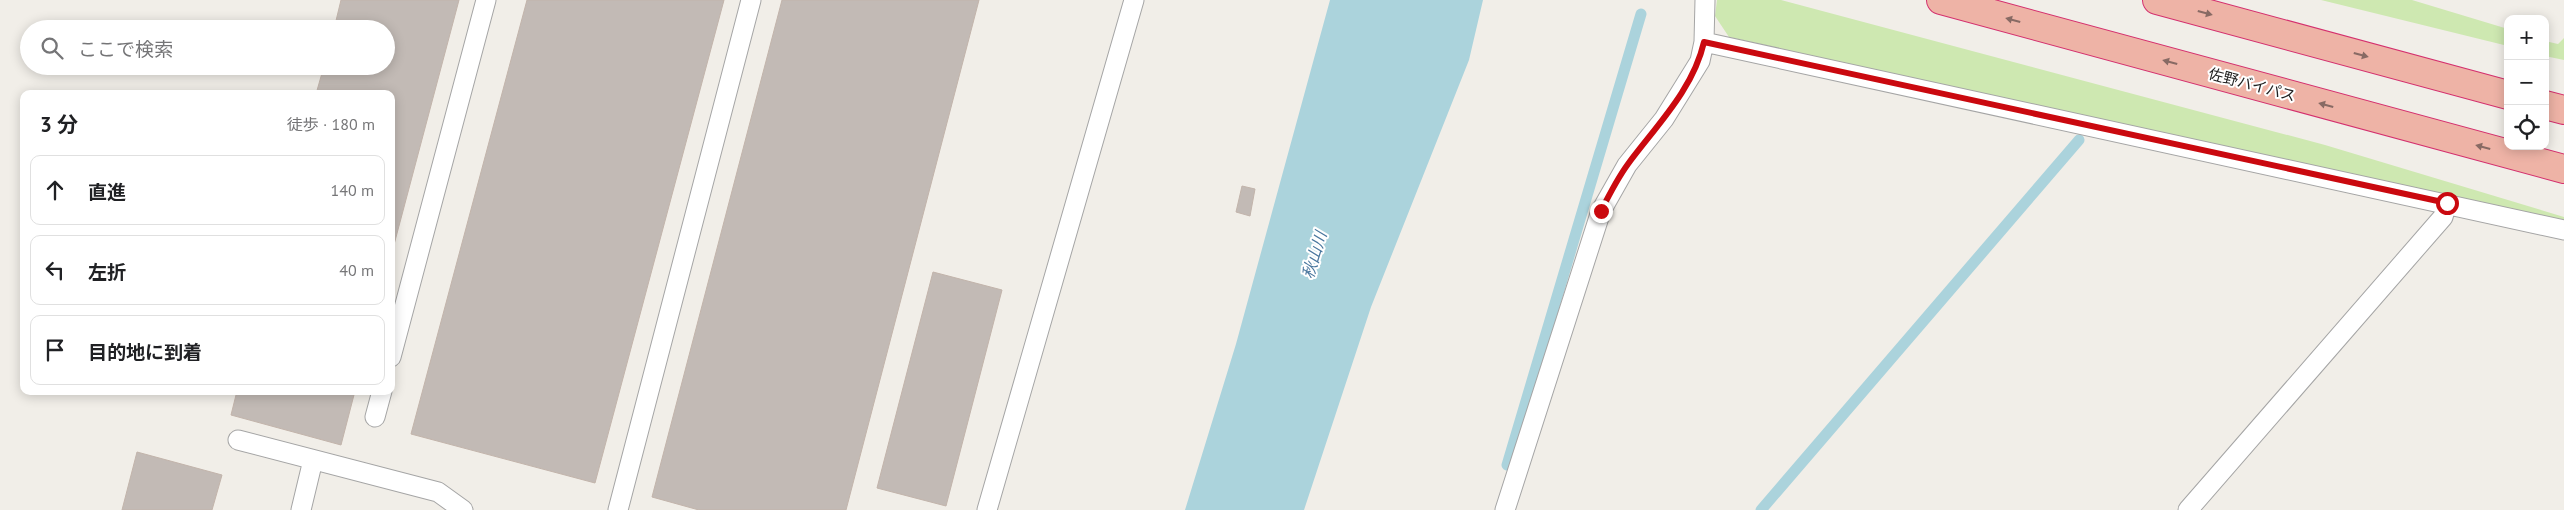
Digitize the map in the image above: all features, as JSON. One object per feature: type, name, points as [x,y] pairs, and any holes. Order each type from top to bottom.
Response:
[{"type":"highway","name":"佐野バイパス","points":[[1941,0],[2564,169]]},
{"type":"highway","points":[[2158,0],[2504,94]]},
{"type":"highway","points":[[2549,106],[2564,110]]},
{"type":"lane","points":[[395,342],[486,0]]},
{"type":"lane","points":[[618,510],[751,0]]},
{"type":"lane","points":[[987,510],[1134,0]]},
{"type":"lane","points":[[1505,510],[1601,211],[1627,165],[1683,90],[1700,61],[1704,42],[1705,0]]},
{"type":"lane","points":[[1704,42],[2564,230]]},
{"type":"lane","points":[[2188,510],[2443,217],[2447,203]]},
{"type":"lane","points":[[375,417],[381,395]]},
{"type":"lane","points":[[238,440],[438,492],[463,510]]},
{"type":"lane","points":[[301,510],[313,460]]},
{"type":"green space","points":[[1717,0],[1781,0],[2325,145],[2564,217],[2564,223],[1729,37],[1715,16]]},
{"type":"green space","points":[[2321,0],[2412,0],[2504,28],[2504,45]]},
{"type":"green space","points":[[2564,38],[2564,60],[2549,57],[2549,42],[2558,44]]},
{"type":"water","name":"秋山川","points":[[1330,0],[1483,0],[1469,60],[1371,307],[1304,510],[1185,510],[1236,344]]},
{"type":"building","points":[[341,0],[459,0],[395,241],[395,90],[317,90],[321,75],[395,75],[395,20],[336,20]]},
{"type":"building","points":[[527,0],[724,0],[595,483],[411,434]]},
{"type":"building","points":[[782,0],[979,0],[846,510],[699,510],[652,497]]},
{"type":"building","points":[[1242,186],[1255,189],[1250,216],[1236,212]]},
{"type":"building","points":[[933,272],[1002,290],[946,506],[877,488]]},
{"type":"building","points":[[236,395],[354,395],[341,445],[231,415]]},
{"type":"building","points":[[137,452],[222,475],[212,510],[122,510]]},
{"type":"waterway","points":[[1507,465],[1641,14]]},
{"type":"waterway","points":[[1761,510],[2079,140]]},
{"type":"route","points":[[1601,211],[1627,165],[1664,119],[1683,90],[1700,61],[1704,42],[2447,203]]}]
